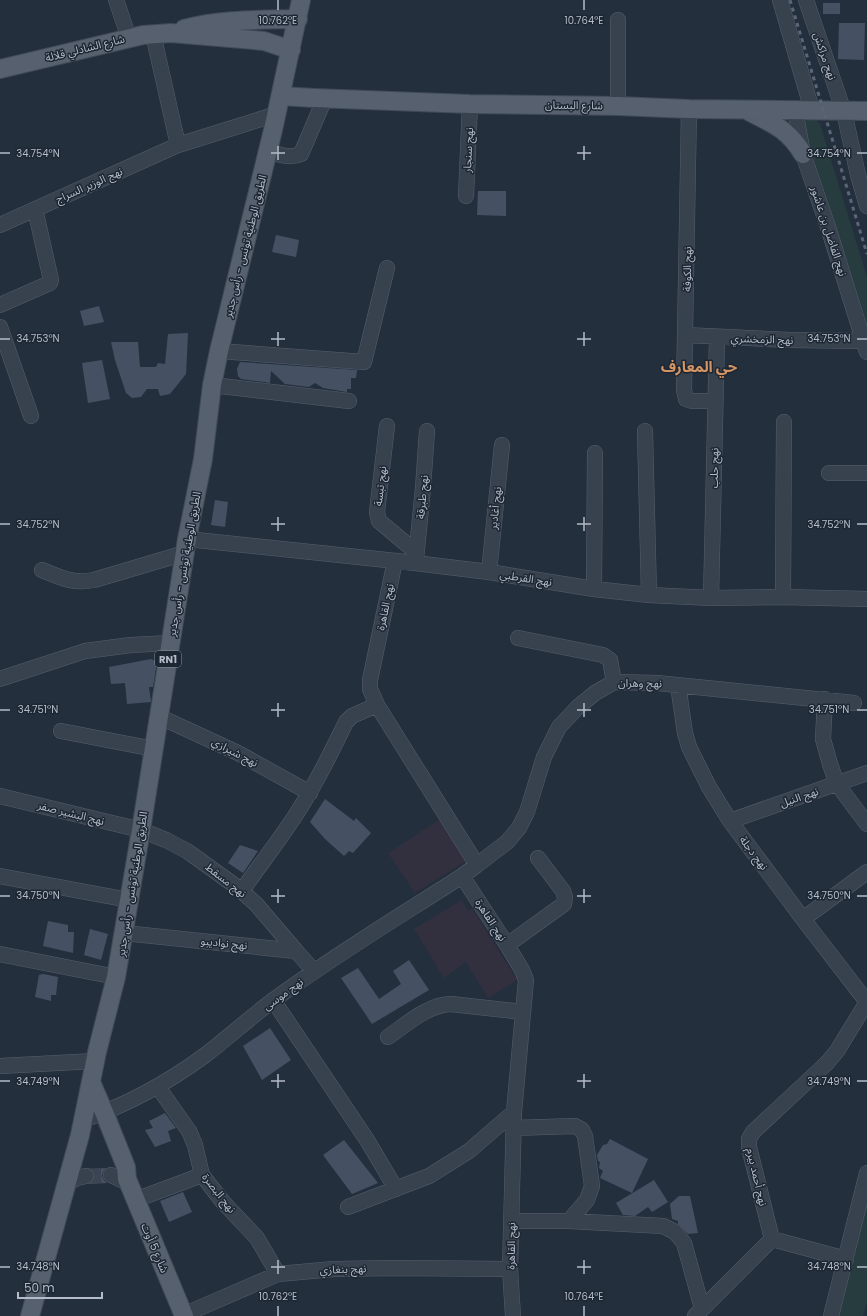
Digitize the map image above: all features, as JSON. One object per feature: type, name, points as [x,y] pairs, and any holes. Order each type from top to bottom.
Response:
[{"type":"main road","name":"الطريق الوطنية تونس - رأس جدير","points":[[30,1316],[66,1184],[92,1113],[91,1082],[116,977],[124,933],[186,546],[203,459],[212,385],[277,114],[301,0]]},
{"type":"main road","name":"شارع الشادلي قلالة","points":[[171,33],[209,24],[256,20],[298,19]]},
{"type":"main road","name":"شارع الشادلي قلالة","points":[[0,69],[129,38],[153,34],[171,33],[264,42],[291,50]]},
{"type":"main road","name":"شارع البستان","points":[[281,96],[470,104],[867,112]]},
{"type":"main road","points":[[746,110],[786,133],[795,141],[803,154]]},
{"type":"main road","name":"شارع 5 أوت","points":[[92,1113],[126,1167],[122,1179],[135,1200],[184,1316]]},
{"type":"street","points":[[116,0],[129,38]]},
{"type":"street","name":"نهج الفاضل بن عاشور","points":[[780,0],[804,110],[803,154],[866,346]]},
{"type":"street","name":"نهج مراكش","points":[[806,0],[844,112],[858,175],[867,206]]},
{"type":"street","points":[[618,20],[618,106]]},
{"type":"street","points":[[153,34],[178,145]]},
{"type":"street","points":[[268,152],[289,157],[301,154],[325,98]]},
{"type":"street","name":"نهج سنجار","points":[[466,196],[470,104]]},
{"type":"street","name":"نهج الكوفة","points":[[689,109],[684,390],[686,399],[692,402],[715,402]]},
{"type":"street","name":"نهج الوزير السراج","points":[[0,225],[178,145],[277,114]]},
{"type":"street","points":[[0,305],[50,283],[51,280],[35,209]]},
{"type":"street","points":[[219,351],[364,362],[387,268]]},
{"type":"street","points":[[0,327],[31,416]]},
{"type":"street","name":"نهج الزمخشري","points":[[685,335],[866,346]]},
{"type":"street","name":"نهج حلب","points":[[711,598],[717,338]]},
{"type":"street","points":[[212,385],[349,402]]},
{"type":"street","points":[[783,597],[784,422]]},
{"type":"street","name":"نهج تبسة","points":[[387,426],[377,512],[379,521],[416,558]]},
{"type":"street","name":"نهج طبرقة","points":[[416,558],[427,431]]},
{"type":"street","points":[[645,431],[649,595]]},
{"type":"street","name":"نهج أغادير","points":[[489,572],[502,445]]},
{"type":"street","points":[[594,589],[595,453]]},
{"type":"street","points":[[829,473],[867,473]]},
{"type":"street","points":[[42,570],[69,581],[82,582],[94,580],[186,546]]},
{"type":"street","name":"نهج القرطبي","points":[[186,546],[395,561],[416,558],[489,572],[594,589],[649,595],[711,598],[867,598]]},
{"type":"street","name":"نهج القاهرة","points":[[395,561],[370,680],[370,689],[377,705],[477,865]]},
{"type":"street","points":[[518,638],[603,655],[610,660],[614,682]]},
{"type":"street","points":[[0,679],[85,651],[131,645],[170,643]]},
{"type":"street","name":"نهج وهران","points":[[477,865],[507,842],[519,828],[527,812],[544,757],[559,727],[578,707],[595,693],[614,682],[639,682],[854,703]]},
{"type":"street","name":"نهج دجلة","points":[[678,686],[689,747],[730,821],[867,1002]]},
{"type":"street","points":[[824,699],[823,739],[837,784],[867,824]]},
{"type":"street","points":[[242,891],[310,793],[346,722],[352,716],[377,705]]},
{"type":"street","name":"نهج شيرازي","points":[[158,716],[238,753],[310,793]]},
{"type":"street","points":[[61,731],[154,749]]},
{"type":"street","name":"نهج النيل","points":[[730,821],[867,773]]},
{"type":"street","name":"نهج البشير صفر","points":[[0,796],[141,830]]},
{"type":"street","name":"نهج مسقط","points":[[141,830],[187,850],[242,891],[256,904],[296,951]]},
{"type":"street","points":[[507,945],[564,904],[563,891],[538,858]]},
{"type":"street","points":[[462,876],[477,865]]},
{"type":"street","points":[[803,919],[867,872]]},
{"type":"street","points":[[0,876],[129,900]]},
{"type":"street","name":"نهج القاهرة","points":[[462,876],[507,945],[522,970],[526,980],[514,1112],[510,1269],[513,1316]]},
{"type":"street","name":"نهج موسى","points":[[92,1113],[158,1087],[204,1056],[273,1000],[314,971],[462,876]]},
{"type":"street","name":"نهج نواديبو","points":[[124,933],[296,951]]},
{"type":"street","points":[[296,951],[314,971]]},
{"type":"street","points":[[0,954],[116,977]]},
{"type":"street","points":[[273,1000],[367,1140],[396,1189]]},
{"type":"street","name":"نهج أحمد بيرم","points":[[772,1239],[749,1147],[750,1139],[753,1132],[827,1063],[837,1051],[867,1002]]},
{"type":"street","points":[[388,1036],[431,1008],[440,1004],[523,1012]]},
{"type":"street","points":[[0,1066],[95,1061]]},
{"type":"street","name":"نهج البصرة","points":[[158,1087],[189,1131],[195,1145],[202,1175],[223,1202],[257,1238],[278,1274]]},
{"type":"street","points":[[348,1207],[429,1176],[469,1152],[514,1112]]},
{"type":"street","points":[[514,1128],[575,1126],[582,1130],[585,1136],[592,1186],[587,1200],[569,1221]]},
{"type":"street","points":[[831,1316],[867,1173]]},
{"type":"street","points":[[135,1200],[202,1175]]},
{"type":"street","points":[[66,1184],[77,1178],[86,1176]]},
{"type":"street","points":[[512,1221],[569,1221],[663,1226],[675,1232],[684,1243],[699,1312]]},
{"type":"street","points":[[699,1312],[772,1239],[846,1259]]},
{"type":"street","name":"نهج بنغازي","points":[[184,1316],[278,1274],[341,1269],[510,1269]]},
{"type":"shaded area","points":[[439,820],[466,861],[415,893],[388,853]]},
{"type":"shaded area","points":[[462,900],[468,911],[472,908],[517,980],[488,998],[466,962],[444,978],[414,929]]},
{"type":"green space","points":[[815,119],[820,124],[867,277],[867,332],[802,127],[806,120]]},
{"type":"green space","points":[[867,1198],[867,1302],[863,1316],[838,1316]]},
{"type":"building","points":[[823,3],[840,3],[840,14],[823,14]]},
{"type":"building","points":[[839,23],[865,23],[864,60],[838,59]]},
{"type":"building","points":[[478,191],[506,191],[506,216],[477,215]]},
{"type":"building","points":[[276,235],[299,240],[296,257],[272,252]]},
{"type":"building","points":[[99,306],[104,322],[84,326],[80,311]]},
{"type":"building","points":[[188,333],[186,374],[170,394],[160,396],[158,389],[147,389],[141,397],[132,398],[126,393],[115,360],[111,342],[138,342],[140,367],[156,367],[158,363],[165,364],[168,334]]},
{"type":"building","points":[[102,360],[110,399],[88,403],[82,363]]},
{"type":"building","points":[[240,362],[357,370],[356,378],[351,378],[351,389],[347,389],[347,392],[323,388],[315,383],[309,387],[285,384],[271,371],[270,383],[241,379],[238,376],[237,369]]},
{"type":"building","points":[[215,500],[228,502],[225,527],[211,525]]},
{"type":"building","points":[[151,659],[157,662],[153,687],[149,687],[151,702],[127,704],[125,683],[111,684],[109,667]]},
{"type":"building","points":[[325,799],[354,821],[356,818],[371,833],[353,853],[349,851],[344,856],[325,839],[310,822]]},
{"type":"building","points":[[240,845],[258,851],[243,873],[228,863]]},
{"type":"building","points":[[48,921],[68,925],[68,932],[74,932],[73,953],[43,946]]},
{"type":"building","points":[[90,929],[108,934],[101,960],[84,955]]},
{"type":"building","points":[[409,960],[429,990],[372,1024],[341,978],[358,968],[379,999],[401,984],[393,971]]},
{"type":"building","points":[[43,974],[58,977],[56,995],[51,995],[51,1001],[35,997],[39,975]]},
{"type":"building","points":[[270,1028],[291,1060],[262,1080],[243,1046]]},
{"type":"building","points":[[165,1113],[176,1128],[168,1131],[171,1141],[155,1147],[145,1130],[153,1128],[149,1121]]},
{"type":"building","points":[[610,1139],[648,1159],[632,1193],[600,1178],[603,1171],[599,1168],[600,1162],[598,1161],[597,1155],[603,1145],[607,1144]]},
{"type":"building","points":[[344,1140],[378,1183],[352,1194],[323,1155]]},
{"type":"building","points":[[106,1168],[102,1176],[107,1183],[89,1184],[95,1178],[95,1174],[91,1169]]},
{"type":"building","points":[[654,1180],[668,1202],[652,1212],[648,1207],[635,1216],[623,1215],[616,1203]]},
{"type":"building","points":[[183,1192],[192,1212],[169,1222],[160,1201]]},
{"type":"building","points":[[679,1196],[690,1196],[698,1233],[688,1234],[678,1224],[678,1221],[672,1219],[670,1204]]},
{"type":"tunnel","points":[[86,1176],[111,1175]]},
{"type":"railway","points":[[790,0],[867,254]]},
{"type":"district","name":"حي المعارف","points":[[699,367]]}]
